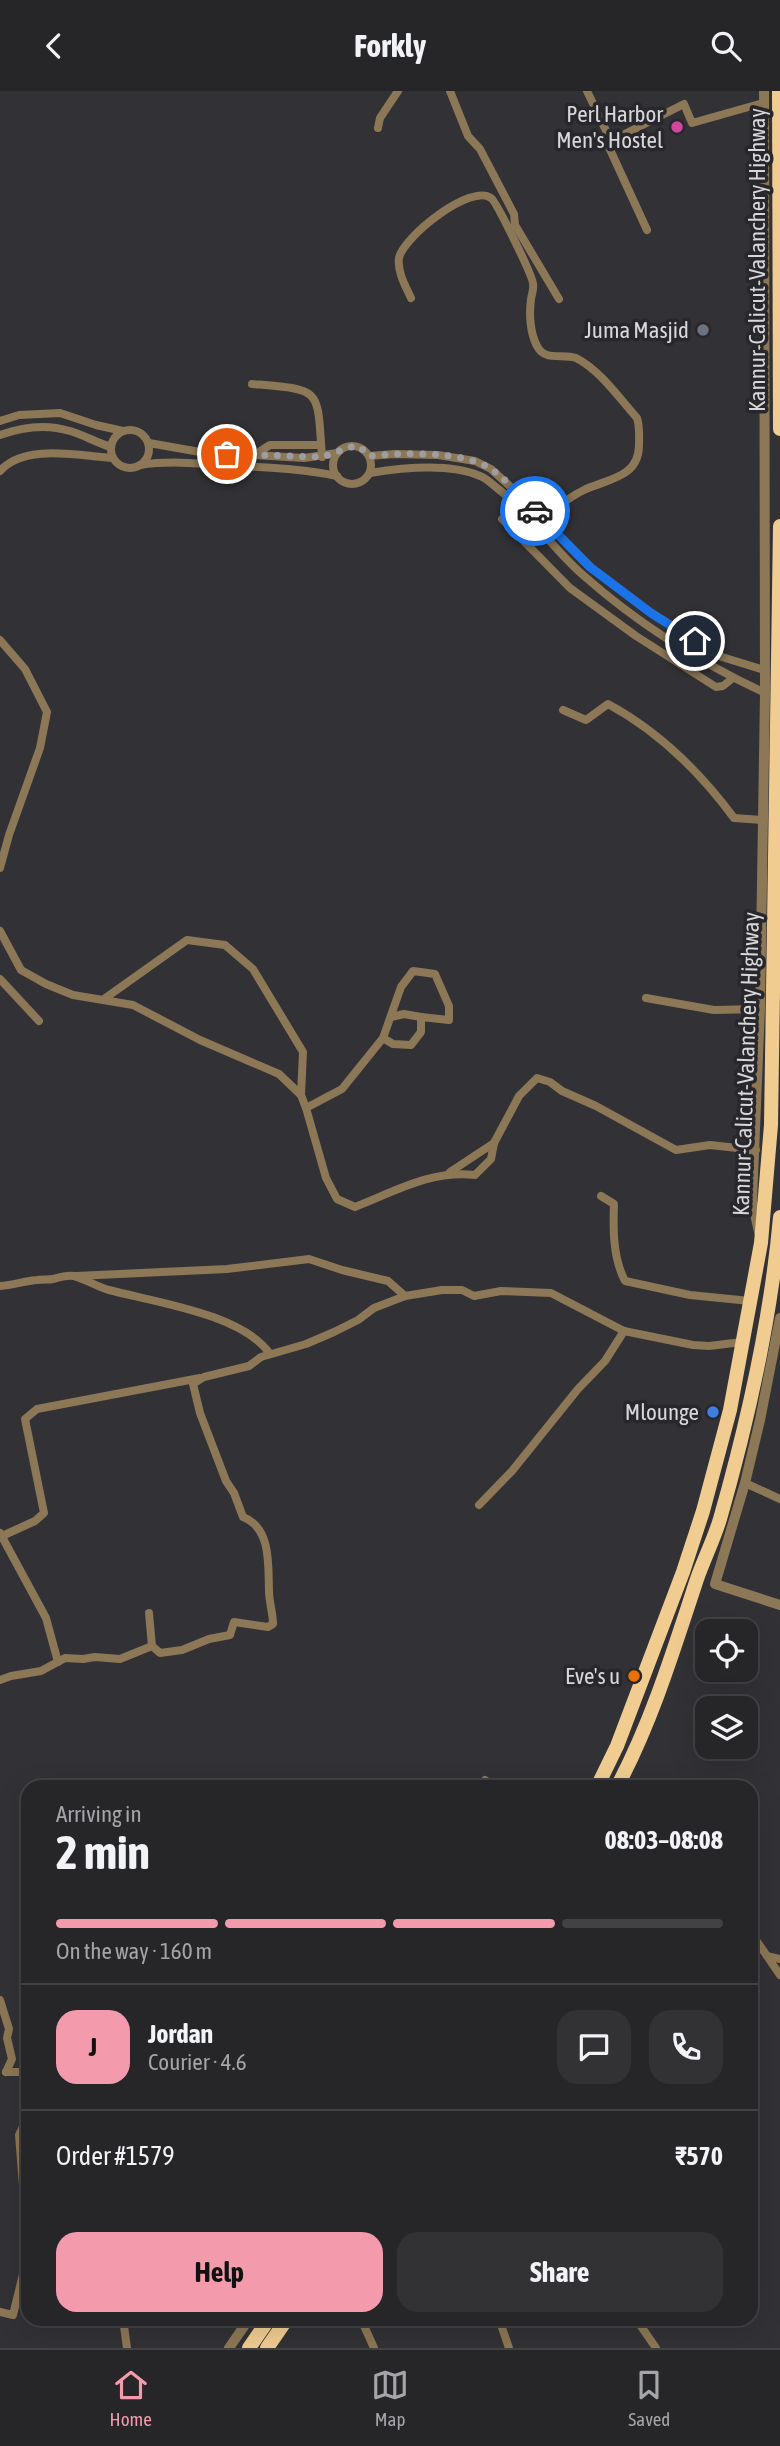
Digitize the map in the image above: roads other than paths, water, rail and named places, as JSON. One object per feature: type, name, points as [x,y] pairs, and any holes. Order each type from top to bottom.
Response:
[{"type":"highway","name":"Kannur-Calicut-Valanchery Highway","points":[[779,91],[780,429]]},
{"type":"highway","name":"Kannur-Calicut-Valanchery Highway","points":[[600,1780],[617,1746],[683,1572],[703,1511],[730,1410],[761,1243],[771,1125],[780,526]]},
{"type":"highway","name":"Kannur-Calicut-Valanchery Highway","points":[[621,1780],[633,1756],[674,1652],[698,1576],[719,1522],[754,1379],[780,1217]]},
{"type":"highway","points":[[249,2348],[264,2326]]},
{"type":"highway","points":[[267,2348],[282,2326]]},
{"type":"street","points":[[378,128],[380,118],[398,91]]},
{"type":"street","points":[[450,91],[468,136],[487,163],[514,214],[515,225],[531,262],[531,327],[538,349],[545,354],[574,357],[601,377],[637,418],[639,426],[639,454],[635,465],[624,475],[572,497],[544,519]]},
{"type":"street","points":[[587,91],[611,141]]},
{"type":"street","points":[[761,1243],[752,1201],[760,1009],[765,693],[764,91]]},
{"type":"street","points":[[647,230],[607,143],[684,104],[692,123],[763,103]]},
{"type":"street","points":[[411,299],[400,271],[398,260],[402,250],[412,236],[438,216],[472,197],[483,194],[492,198],[500,209],[510,235],[559,299]]},
{"type":"street","points":[[252,384],[299,388],[315,398],[322,457]]},
{"type":"street","points":[[0,421],[19,415],[60,413],[96,425],[123,431],[135,430],[149,443],[200,452],[322,457],[354,446],[360,447],[369,456],[370,473]]},
{"type":"street","points":[[0,435],[16,429],[41,426],[70,431],[111,447]]},
{"type":"street","points":[[113,458],[113,439],[123,431]]},
{"type":"street","points":[[140,465],[148,456],[149,443]]},
{"type":"street","points":[[254,455],[270,445],[321,445]]},
{"type":"street","points":[[0,471],[9,461],[39,453],[113,458],[128,468],[158,462],[314,471],[337,476],[354,484],[370,473],[402,468],[435,469],[481,476],[509,498],[582,575],[685,652],[765,693]]},
{"type":"street","points":[[337,453],[333,465],[337,476]]},
{"type":"street","points":[[369,456],[438,455],[475,461],[491,469],[590,567],[651,613],[722,657],[764,670]]},
{"type":"street","points":[[502,519],[570,588],[636,636],[716,687],[723,686],[733,678]]},
{"type":"street","points":[[0,640],[25,669],[47,712],[40,748],[0,868]]},
{"type":"street","points":[[563,710],[586,720],[608,704],[627,714],[646,727],[709,784],[734,818],[762,820]]},
{"type":"street","points":[[0,931],[21,970],[46,984],[73,995],[133,1005],[200,1040],[279,1074],[301,1095]]},
{"type":"street","points":[[104,999],[187,940],[226,945],[253,969],[303,1052],[301,1095],[326,1178],[337,1199],[355,1207],[406,1184],[457,1173],[475,1175],[491,1159],[494,1143],[519,1096],[537,1078],[550,1082],[562,1091],[596,1106],[676,1150],[710,1145],[755,1150]]},
{"type":"street","points":[[306,1108],[342,1089],[383,1038],[401,987],[413,971],[435,974],[449,1006],[450,1020],[404,1014],[391,1017]]},
{"type":"street","points":[[0,979],[39,1021]]},
{"type":"street","points":[[646,998],[714,1010],[760,1009]]},
{"type":"street","points":[[383,1038],[393,1044],[411,1045],[421,1033],[421,1017]]},
{"type":"street","points":[[446,1175],[494,1143]]},
{"type":"street","points":[[601,1196],[614,1204],[618,1267],[625,1281],[690,1295],[750,1301]]},
{"type":"street","points":[[0,1286],[51,1280],[62,1276],[227,1269],[309,1259],[342,1270],[388,1280],[405,1296]]},
{"type":"street","points":[[76,1276],[110,1290],[217,1318],[238,1327],[264,1346],[270,1354]]},
{"type":"street","points":[[58,1662],[47,1618],[1,1535],[35,1521],[44,1513],[25,1419],[37,1409],[249,1366],[261,1357],[306,1344],[345,1328],[374,1308],[405,1296],[442,1290],[463,1290],[474,1296],[501,1291],[551,1293],[624,1331],[694,1345],[742,1342]]},
{"type":"street","points":[[780,1318],[745,1483],[715,1584],[780,1605]]},
{"type":"street","points":[[479,1505],[512,1471],[605,1361],[624,1331]]},
{"type":"street","points":[[149,1613],[152,1646],[160,1653],[169,1653],[209,1639],[230,1635],[234,1622],[268,1626],[273,1624],[269,1595],[269,1553],[256,1527],[243,1517],[234,1493],[226,1481],[195,1399],[193,1384],[204,1377]]},
{"type":"street","points":[[745,1483],[780,1499]]},
{"type":"street","points":[[0,1680],[10,1675],[14,1677],[41,1671],[70,1658],[120,1659],[152,1646]]},
{"type":"street","points":[[758,1943],[780,1975]]},
{"type":"street","points":[[767,1956],[780,1959]]},
{"type":"street","points":[[0,2000],[9,2029],[6,2038],[12,2059],[3,2069]]},
{"type":"street","points":[[3,2069],[21,2071]]},
{"type":"street","points":[[21,2131],[21,2159]]},
{"type":"street","points":[[0,2312],[13,2315],[21,2292]]},
{"type":"street","points":[[124,2326],[127,2348]]},
{"type":"street","points":[[229,2348],[244,2326]]},
{"type":"street","points":[[364,2326],[374,2348]]},
{"type":"street","points":[[501,2326],[509,2348]]},
{"type":"street","points":[[641,2326],[656,2348]]},
{"type":"place","name":"Perl Harbor Men's Hostel","points":[[677,127]]},
{"type":"place","name":"Juma Masjid","points":[[703,330]]},
{"type":"place","name":"Mlounge","points":[[713,1412]]},
{"type":"place","name":"Eve's u","points":[[634,1676]]}]
